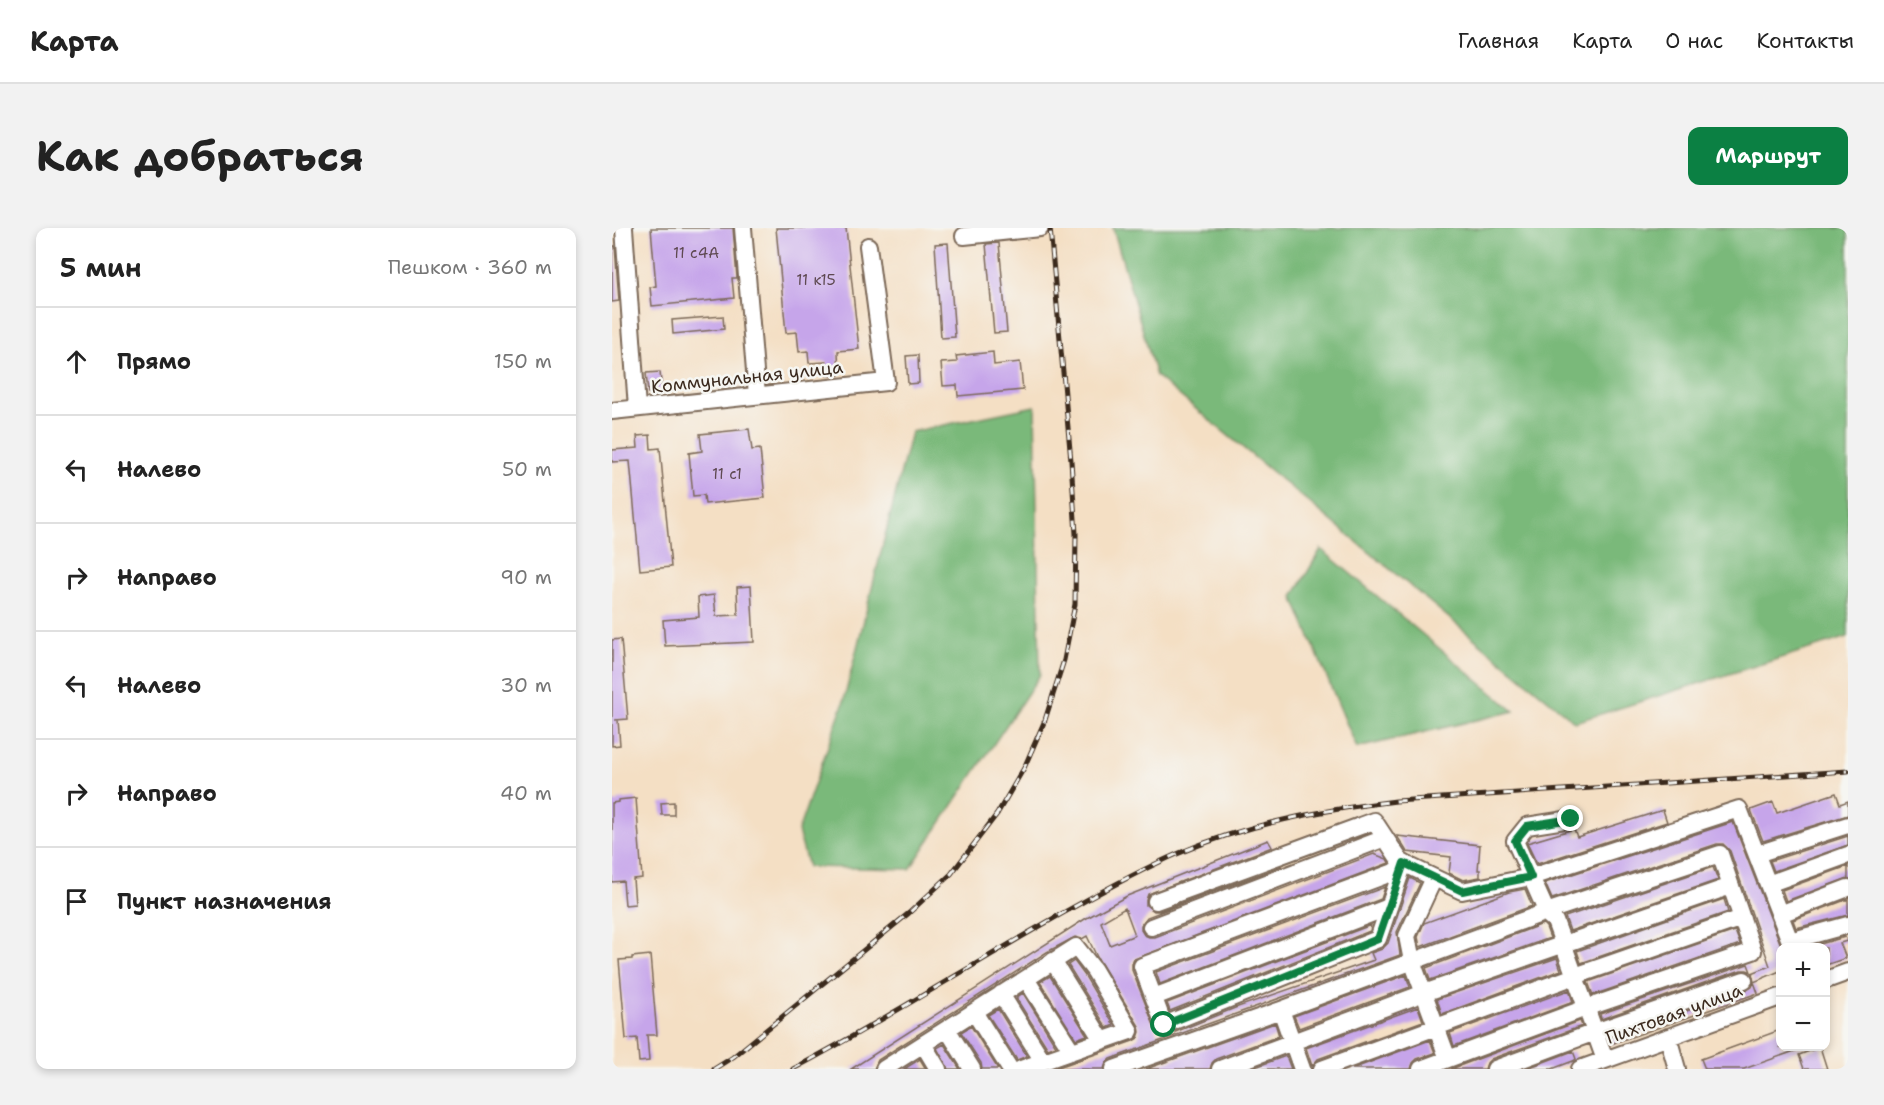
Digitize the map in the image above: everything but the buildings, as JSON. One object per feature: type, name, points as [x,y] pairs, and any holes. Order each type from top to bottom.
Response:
[{"type":"street","points":[[624,228],[637,408]]},
{"type":"street","points":[[743,228],[757,395]]},
{"type":"street","points":[[964,236],[1040,228]]},
{"type":"street","name":"Коммунальная улица","points":[[612,411],[886,382],[868,246]]},
{"type":"street","points":[[1156,901],[1374,821],[1403,866],[1462,891],[1531,877],[1739,809],[1790,941],[1848,925]]},
{"type":"street","points":[[1571,819],[1527,826],[1515,841],[1546,912],[1555,921],[1605,1060]]},
{"type":"street","points":[[1757,854],[1848,825]]},
{"type":"street","points":[[1151,927],[1385,838]]},
{"type":"street","points":[[1114,1069],[1546,912],[1720,854],[1753,951],[1586,1008],[1421,1069]]},
{"type":"street","points":[[1768,884],[1848,855]]},
{"type":"street","points":[[1403,866],[1378,939],[1164,1025],[1142,966],[1403,866]]},
{"type":"street","points":[[1434,878],[1407,936],[1413,961],[1448,1059]]},
{"type":"street","points":[[1220,1069],[1424,993],[1731,886]]},
{"type":"street","points":[[1780,914],[1848,888]]},
{"type":"street","points":[[1154,998],[1389,907]]},
{"type":"street","points":[[1322,1069],[1575,976],[1742,918]]},
{"type":"street","points":[[893,1067],[923,1044],[1077,947],[1094,970],[1130,1031],[1021,1069]]},
{"type":"street","points":[[1053,961],[1102,1041]]},
{"type":"street","points":[[1830,979],[1848,972]]},
{"type":"street","points":[[1026,979],[1072,1051]]},
{"type":"street","points":[[1495,1069],[1744,980]]},
{"type":"street","points":[[1001,994],[1043,1061]]},
{"type":"street","name":"Пихтовая улица","points":[[1580,1069],[1777,997]]},
{"type":"street","points":[[1281,1010],[1302,1069]]},
{"type":"street","points":[[974,1012],[1010,1069]]},
{"type":"street","points":[[947,1029],[972,1069]]},
{"type":"street","points":[[1668,1037],[1677,1069]]},
{"type":"street","points":[[923,1044],[938,1069]]},
{"type":"green space","points":[[1113,228],[1848,228],[1848,637],[1575,722],[1156,376]]},
{"type":"green space","points":[[1035,406],[1040,675],[910,869],[808,867],[798,831],[843,704],[911,432]]},
{"type":"green space","points":[[1321,549],[1514,711],[1357,748],[1293,597]]},
{"type":"railway","points":[[714,1069],[733,1057],[909,913],[951,874],[997,814],[1024,768],[1045,720],[1064,660],[1075,604],[1076,534],[1050,228]]},
{"type":"railway","points":[[793,1069],[1124,880],[1203,843],[1257,826],[1312,814],[1396,801],[1848,771]]},
{"type":"route","points":[[1164,1025],[1378,939],[1404,863],[1462,891],[1531,877],[1515,841],[1527,826],[1571,819]]}]
